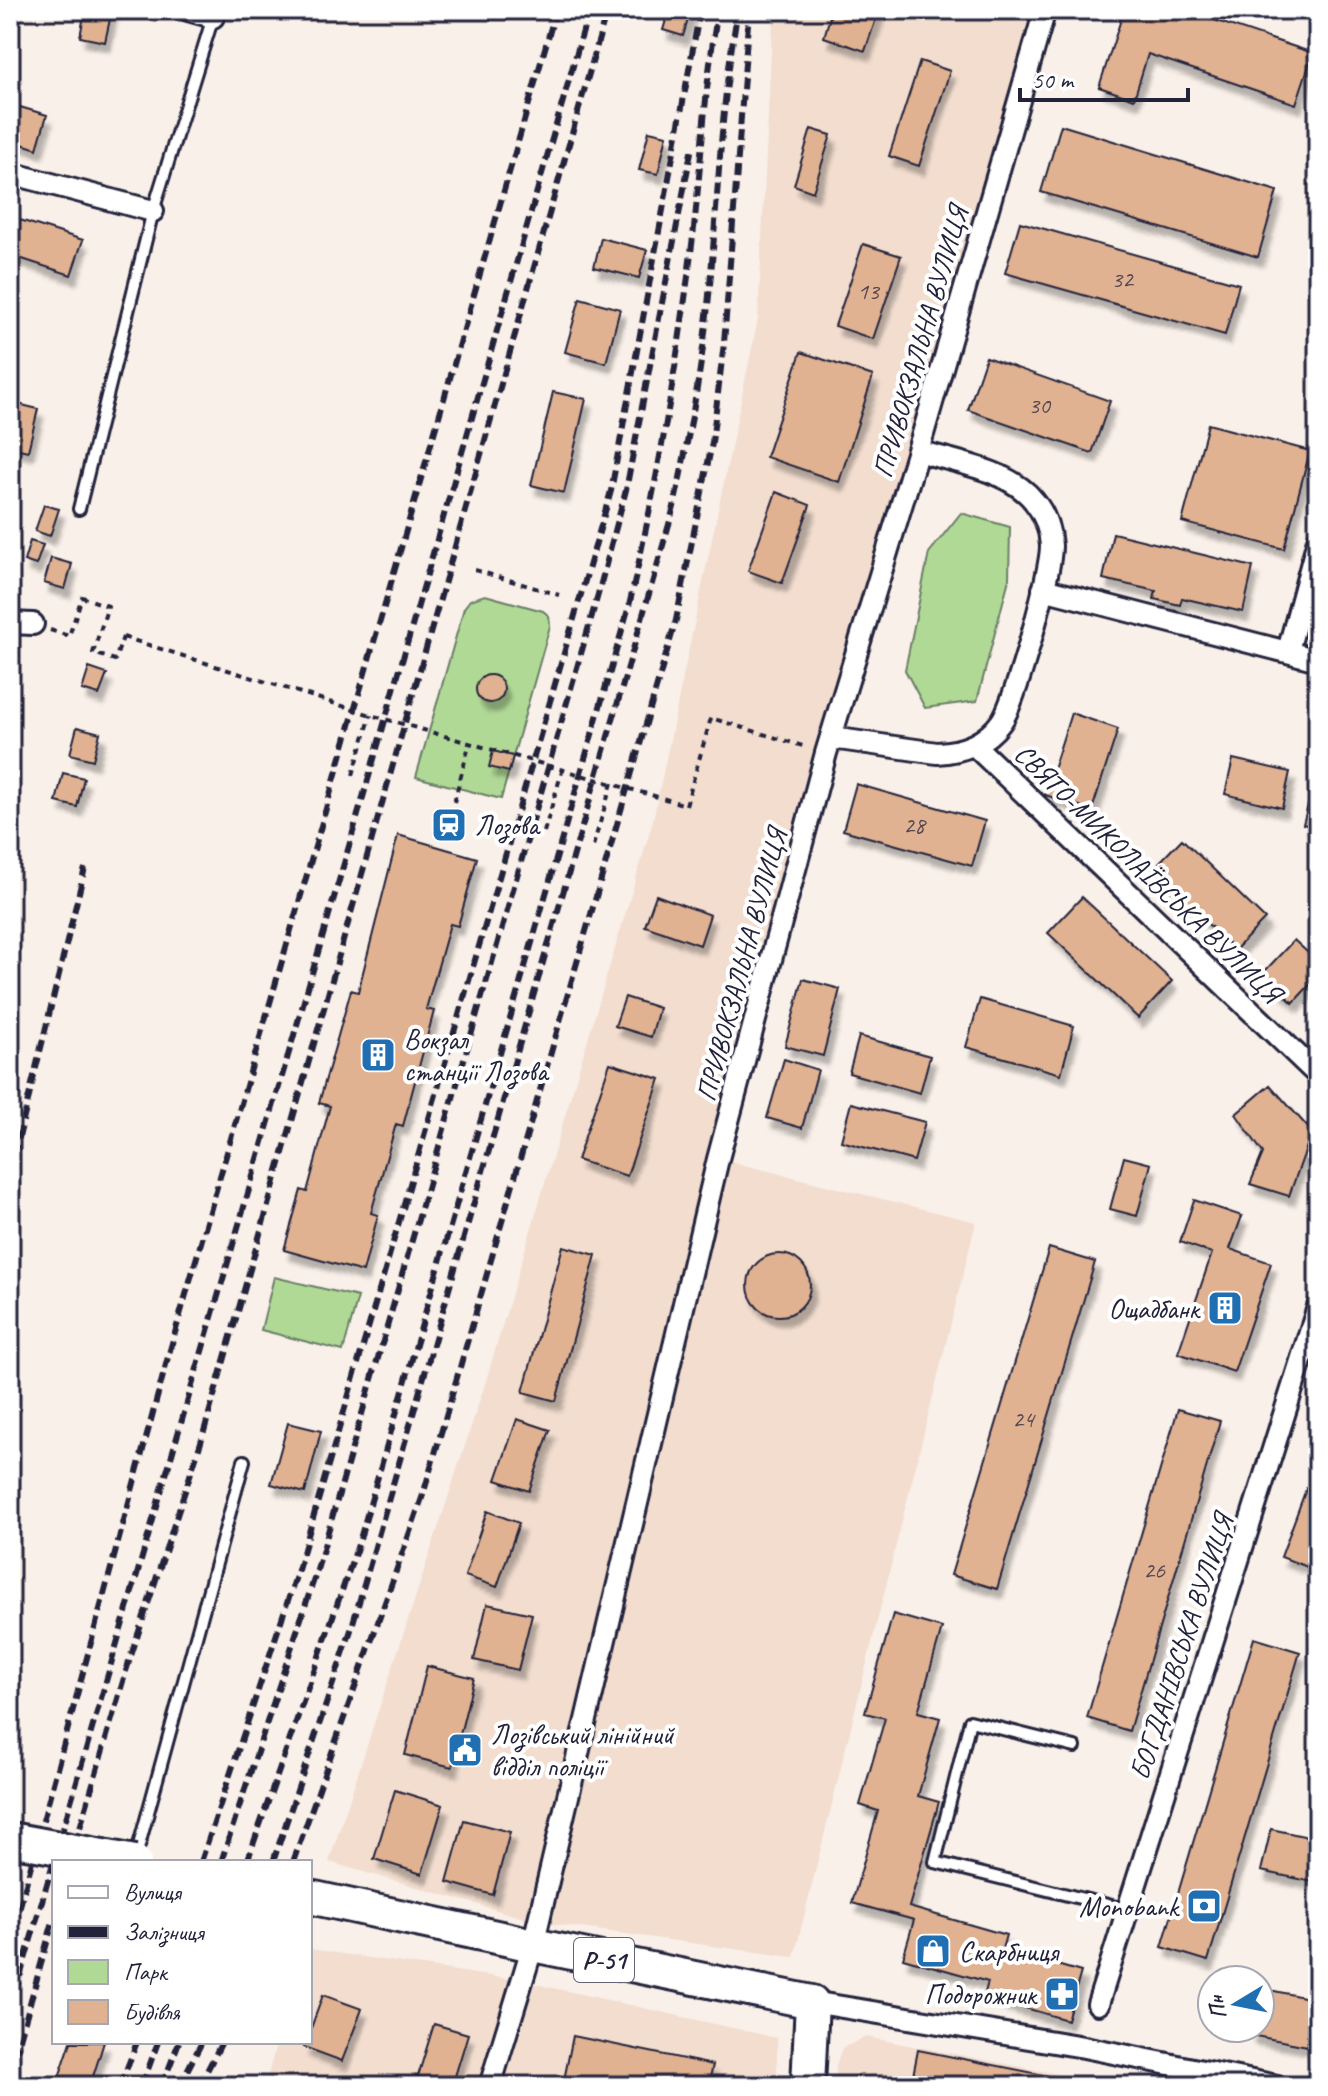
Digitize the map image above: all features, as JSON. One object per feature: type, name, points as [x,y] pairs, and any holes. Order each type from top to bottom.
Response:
[{"type":"main road","points":[[10,1839],[124,1860]]},
{"type":"main road","name":"Р-51","points":[[312,1897],[812,2002]]},
{"type":"main road","points":[[808,2086],[812,2002]]},
{"type":"street","points":[[188,10],[213,17]]},
{"type":"street","name":"ПРИВОКЗАЛЬНА ВУЛИЦЯ","points":[[490,2086],[533,1945],[718,1159],[829,745],[918,451],[1045,10]]},
{"type":"street","points":[[10,173],[153,211]]},
{"type":"street","points":[[829,745],[950,752],[974,745],[994,731],[1008,710],[1043,589],[1051,544],[1046,520],[1024,490],[1003,477],[918,451]]},
{"type":"street","points":[[1288,651],[1318,540]]},
{"type":"street","points":[[1043,589],[1318,660]]},
{"type":"street","points":[[10,623],[33,624]]},
{"type":"street","name":"СВЯТО-МИКОЛАЇВСЬКА ВУЛИЦЯ","points":[[974,745],[1318,1075]]},
{"type":"street","name":"БОГДАНІВСЬКА ВУЛИЦЯ","points":[[1098,2004],[1318,1307]]},
{"type":"street","points":[[812,2002],[1084,2047],[1277,2086]]},
{"type":"lane","points":[[79,509],[153,211],[213,17]]},
{"type":"lane","points":[[136,1860],[244,1461]]},
{"type":"lane","points":[[1075,1747],[970,1721],[935,1862],[1128,1910]]},
{"type":"path","points":[[475,570],[559,595]]},
{"type":"path","points":[[33,624],[69,636],[82,597],[108,606],[93,653],[115,660],[123,637],[371,715],[686,805],[711,718],[829,745]]},
{"type":"path","points":[[353,775],[371,715]]},
{"type":"path","points":[[454,802],[470,742]]},
{"type":"path","points":[[544,832],[563,768]]},
{"type":"path","points":[[593,846],[612,783]]},
{"type":"shaded area","points":[[776,10],[1045,10],[719,1159],[976,1222],[794,1957],[538,1922],[329,1862],[485,1384],[653,821],[758,319],[772,31]]},
{"type":"shaded area","points":[[312,1949],[522,1981],[777,2038],[777,2086],[265,2086],[276,2044],[312,2044]]},
{"type":"shaded area","points":[[866,2037],[1120,2086],[836,2086],[836,2065],[842,2048]]},
{"type":"green space","points":[[961,513],[1010,527],[1009,579],[977,701],[925,708],[905,670],[929,553]]},
{"type":"green space","points":[[485,595],[543,611],[549,616],[550,626],[501,799],[416,777],[464,608],[470,600]]},
{"type":"green space","points":[[274,1277],[358,1297],[343,1351],[261,1330]]},
{"type":"building","points":[[85,10],[112,10],[105,42],[80,37]]},
{"type":"building","points":[[669,10],[691,10],[683,36],[663,30]]},
{"type":"building","points":[[832,10],[879,10],[865,51],[824,37]]},
{"type":"building","points":[[1124,10],[1184,10],[1313,53],[1296,104],[1148,54],[1134,99],[1099,87]]},
{"type":"building","points":[[920,61],[950,71],[919,166],[889,156]]},
{"type":"building","points":[[20,107],[47,115],[37,149],[10,140]]},
{"type":"building","points":[[1061,125],[1277,191],[1258,257],[1041,192]]},
{"type":"building","points":[[811,129],[831,135],[813,192],[794,185]]},
{"type":"building","points":[[649,131],[667,135],[658,174],[639,170]]},
{"type":"building","points":[[20,220],[83,240],[71,275],[10,255]]},
{"type":"building","points":[[1020,222],[1239,284],[1225,335],[1005,273]]},
{"type":"building","points":[[601,238],[647,250],[639,278],[594,267]]},
{"type":"building","points":[[863,244],[901,256],[873,339],[835,326]]},
{"type":"building","points":[[580,298],[620,309],[606,363],[565,352]]},
{"type":"building","points":[[801,352],[873,376],[839,482],[766,457]]},
{"type":"building","points":[[986,357],[1110,401],[1092,453],[968,410]]},
{"type":"building","points":[[553,392],[586,399],[564,493],[531,485]]},
{"type":"building","points":[[10,402],[38,409],[28,451],[10,447]]},
{"type":"building","points":[[1208,424],[1310,451],[1284,549],[1182,522]]},
{"type":"building","points":[[776,492],[810,505],[782,583],[748,571]]},
{"type":"building","points":[[44,505],[59,509],[50,536],[35,531]]},
{"type":"building","points":[[1113,533],[1253,567],[1243,612],[1182,598],[1180,605],[1154,599],[1156,591],[1103,579]]},
{"type":"building","points":[[30,541],[43,545],[36,565],[24,561]]},
{"type":"building","points":[[51,558],[72,564],[65,589],[44,583]]},
{"type":"building","points":[[89,668],[107,674],[99,695],[82,690]]},
{"type":"building","points":[[490,675],[500,679],[504,689],[500,699],[490,703],[480,699],[476,689],[480,679]]},
{"type":"building","points":[[1071,713],[1118,729],[1092,810],[1045,795]]},
{"type":"building","points":[[77,727],[100,733],[93,760],[70,754]]},
{"type":"building","points":[[493,751],[513,756],[509,772],[489,767]]},
{"type":"building","points":[[1233,759],[1290,772],[1282,808],[1225,794]]},
{"type":"building","points":[[63,773],[84,778],[77,807],[56,802]]},
{"type":"building","points":[[1318,774],[1318,828],[1303,824]]},
{"type":"building","points":[[856,784],[985,821],[972,866],[843,830]]},
{"type":"building","name":"Вокзал станції Лозова","points":[[398,835],[477,858],[458,926],[450,924],[426,1009],[434,1011],[403,1126],[396,1124],[371,1213],[378,1215],[363,1272],[284,1250],[301,1190],[307,1192],[330,1106],[319,1103],[351,990],[358,992]]},
{"type":"building","points":[[1182,839],[1265,919],[1235,950],[1152,870]]},
{"type":"building","points":[[656,895],[710,915],[700,945],[645,926]]},
{"type":"building","points":[[1082,897],[1172,981],[1138,1018],[1048,933]]},
{"type":"building","points":[[1294,940],[1318,962],[1318,976],[1293,1003],[1262,974]]},
{"type":"building","points":[[803,979],[840,989],[823,1056],[785,1046]]},
{"type":"building","points":[[625,997],[659,1008],[651,1037],[615,1026]]},
{"type":"building","points":[[980,999],[1074,1026],[1061,1074],[966,1047]]},
{"type":"building","points":[[859,1036],[930,1056],[920,1093],[849,1073]]},
{"type":"building","points":[[784,1059],[818,1070],[802,1128],[767,1118]]},
{"type":"building","points":[[610,1063],[660,1079],[627,1176],[577,1160]]},
{"type":"building","points":[[1270,1085],[1312,1132],[1289,1196],[1250,1184],[1263,1153],[1236,1114]]},
{"type":"building","points":[[851,1103],[925,1122],[914,1161],[841,1141]]},
{"type":"building","points":[[1124,1157],[1151,1164],[1137,1216],[1110,1209]]},
{"type":"building","name":"Ощадбанк","points":[[1194,1200],[1242,1216],[1230,1249],[1271,1263],[1234,1372],[1178,1353],[1212,1253],[1180,1242]]},
{"type":"building","points":[[563,1246],[596,1255],[556,1401],[523,1392]]},
{"type":"building","points":[[1049,1248],[1095,1262],[997,1589],[951,1575]]},
{"type":"building","points":[[779,1254],[801,1263],[810,1285],[801,1307],[779,1316],[757,1307],[748,1285],[757,1263]]},
{"type":"building","points":[[1178,1409],[1220,1421],[1129,1731],[1087,1718]]},
{"type":"building","points":[[517,1419],[550,1430],[529,1491],[496,1480]]},
{"type":"building","points":[[288,1423],[321,1431],[305,1493],[271,1484]]},
{"type":"building","points":[[1313,1470],[1318,1472],[1318,1571],[1281,1557]]},
{"type":"building","points":[[487,1511],[519,1523],[497,1587],[465,1576]]},
{"type":"building","points":[[487,1604],[532,1614],[518,1670],[474,1660]]},
{"type":"building","points":[[893,1614],[942,1628],[918,1712],[940,1718],[918,1796],[939,1802],[909,1907],[1006,1935],[1002,1949],[1081,1972],[1067,2020],[984,1996],[988,1982],[903,1958],[914,1920],[852,1903],[878,1811],[860,1805],[885,1718],[865,1713]]},
{"type":"building","points":[[1254,1638],[1300,1652],[1208,1961],[1162,1947]]},
{"type":"building","points":[[427,1666],[474,1678],[452,1767],[405,1755]]},
{"type":"building","points":[[395,1790],[443,1805],[422,1874],[374,1859]]},
{"type":"building","points":[[464,1820],[510,1832],[493,1895],[447,1882]]},
{"type":"building","points":[[1271,1829],[1318,1839],[1318,1883],[1261,1871]]},
{"type":"building","points":[[1276,1991],[1318,2000],[1318,2048],[1276,2040]]},
{"type":"building","points":[[323,1995],[362,2009],[342,2061],[304,2047],[312,2044],[312,2025]]},
{"type":"building","points":[[434,2024],[468,2034],[452,2086],[415,2086]]},
{"type":"building","points":[[573,2036],[713,2065],[708,2086],[592,2086],[564,2080]]},
{"type":"building","points":[[70,2044],[103,2044],[90,2086],[56,2086]]},
{"type":"building","points":[[918,2050],[1079,2082],[1078,2086],[911,2086]]},
{"type":"railway","points":[[10,1943],[168,1357],[556,10]]},
{"type":"railway","points":[[54,1860],[589,10]]},
{"type":"railway","points":[[71,1860],[126,1671],[201,1442],[607,10]]},
{"type":"railway","points":[[202,1860],[298,1570],[611,491],[700,10]]},
{"type":"railway","points":[[248,1860],[360,1539],[629,606],[667,418],[682,323],[718,10]]},
{"type":"railway","points":[[274,1860],[351,1630],[674,507],[705,332],[726,90],[738,10]]},
{"type":"railway","points":[[294,1860],[423,1495],[676,620],[712,443],[724,343],[749,10]]},
{"type":"railway","points":[[222,1860],[317,1570],[597,598],[626,490],[692,147]]},
{"type":"railway","points":[[10,1174],[85,868]]},
{"type":"railway","points":[[10,2011],[52,1867]]},
{"type":"railway","points":[[10,2074],[52,1925]]},
{"type":"railway","points":[[120,2086],[136,2044]]},
{"type":"railway","points":[[142,2086],[157,2044]]},
{"type":"railway","points":[[162,2086],[178,2044]]},
{"type":"railway","points":[[179,2086],[201,2044]]},
{"type":"railway","points":[[199,2086],[221,2044]]},
{"type":"place","name":"Лозова","points":[[449,825]]},
{"type":"place","name":"Вокзал станції Лозова","points":[[378,1055]]},
{"type":"place","name":"Ощадбанк","points":[[1225,1308]]},
{"type":"place","name":"Лозівський лінійний відділ поліції","points":[[465,1750]]},
{"type":"place","name":"Monobank","points":[[1204,1906]]},
{"type":"place","name":"Скарбниця","points":[[933,1951]]},
{"type":"place","name":"Подорожник","points":[[1062,1994]]}]
